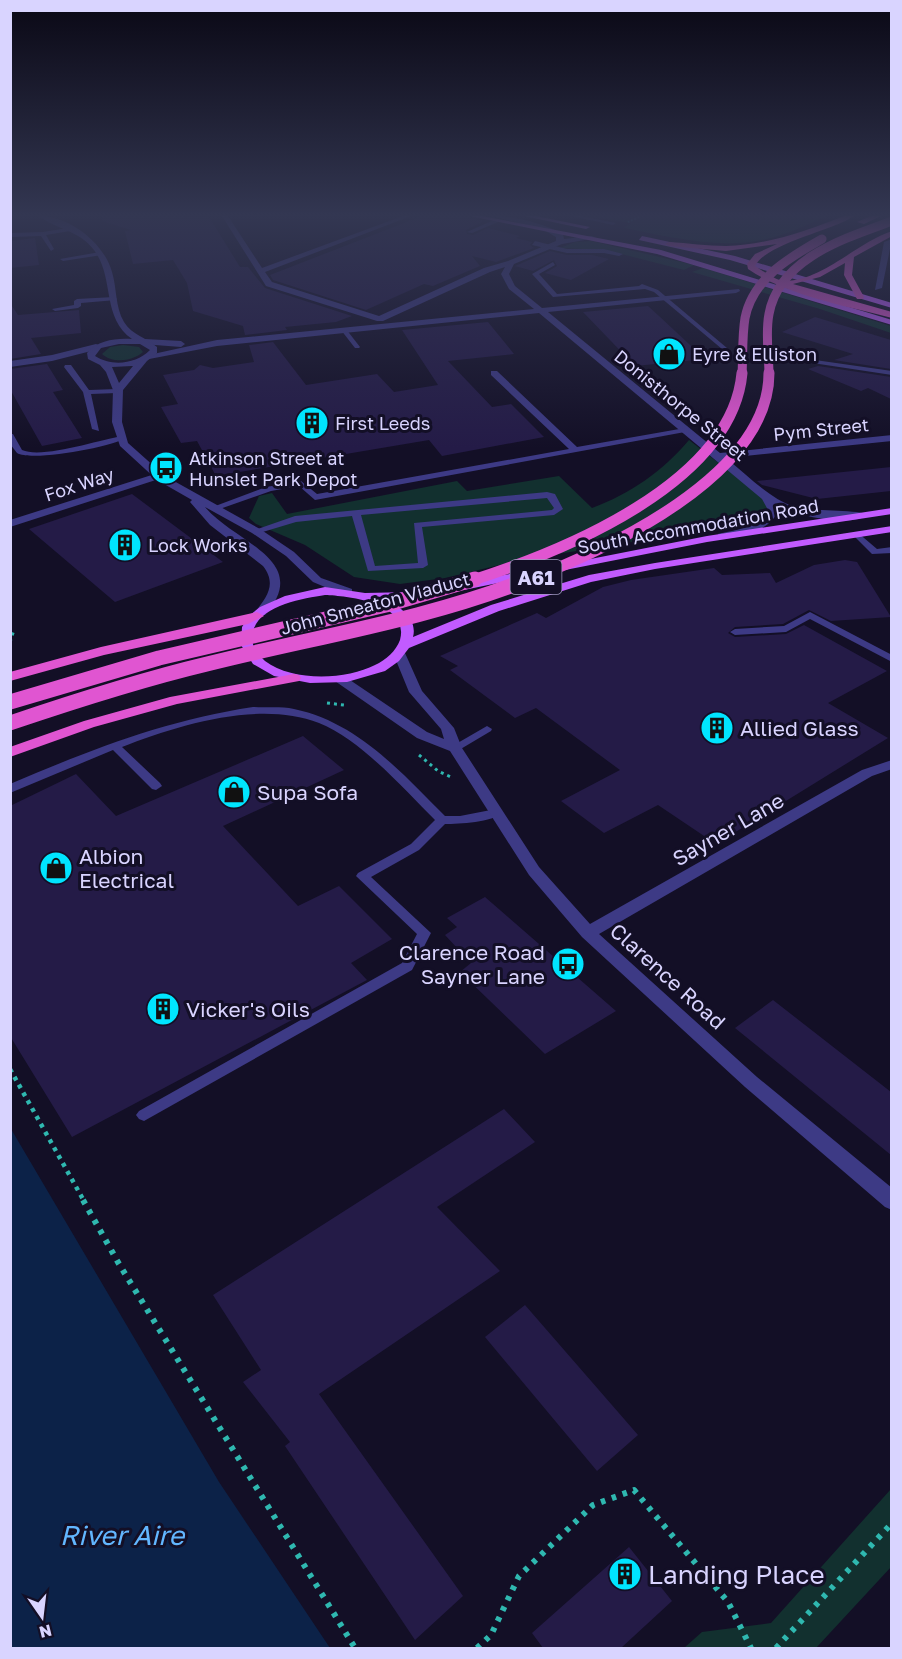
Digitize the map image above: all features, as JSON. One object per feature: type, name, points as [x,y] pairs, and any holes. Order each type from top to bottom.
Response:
[{"type":"highway","name":"John Smeaton Viaduct","points":[[10,702],[70,682],[206,646],[413,599],[519,565],[597,531],[665,488],[704,453],[737,399],[748,306],[757,293]]},
{"type":"highway","name":"John Smeaton Viaduct","points":[[10,723],[74,701],[203,665],[428,612],[539,576],[626,538],[685,499],[734,454],[757,419],[768,388],[767,327],[772,301],[777,293]]},
{"type":"highway","points":[[819,293],[891,315]]},
{"type":"highway","points":[[858,293],[860,297]]},
{"type":"highway","points":[[10,676],[100,651],[243,621],[259,614]]},
{"type":"highway","points":[[10,752],[89,724],[183,698],[294,678]]},
{"type":"main road","points":[[795,293],[891,323]]},
{"type":"main road","points":[[848,293],[891,306]]},
{"type":"main road","name":"South Accommodation Road","points":[[891,512],[707,539],[632,556],[412,595],[369,596],[325,591],[298,595],[274,604],[259,614],[246,635],[248,648],[257,661],[272,671],[294,678],[339,679],[360,675],[382,666],[402,649],[495,608],[589,579],[655,566],[891,530]]},
{"type":"main road","name":"South Accommodation Road","points":[[369,596],[385,603],[400,614],[406,625],[407,635],[402,649]]},
{"type":"street","points":[[113,293],[117,318],[125,330],[154,349],[152,355],[118,390]]},
{"type":"street","points":[[296,293],[380,323]]},
{"type":"street","points":[[380,323],[407,305],[433,293]]},
{"type":"street","name":"Donisthorpe Street","points":[[522,293],[767,497],[784,507],[811,514],[879,513]]},
{"type":"street","points":[[32,361],[122,364],[218,343],[344,330],[380,323],[436,321],[715,293]]},
{"type":"street","points":[[407,305],[436,321]]},
{"type":"street","points":[[117,318],[108,337],[91,353],[91,357],[110,371],[118,390],[117,422],[123,444],[158,476],[256,531],[290,554],[317,580],[348,592]]},
{"type":"street","points":[[10,364],[118,341],[218,343]]},
{"type":"street","name":"Pym Street","points":[[717,456],[891,438]]},
{"type":"street","name":"Fox Way","points":[[10,524],[158,476]]},
{"type":"street","points":[[189,495],[213,522],[262,558],[276,577],[276,588],[270,602],[259,614]]},
{"type":"street","points":[[707,539],[747,529],[769,520],[774,510],[767,497]]},
{"type":"street","name":"Clarence Road","points":[[402,649],[416,692],[447,728],[454,748],[534,871],[588,933],[751,1082],[891,1200]]},
{"type":"street","points":[[339,679],[422,735],[454,748]]},
{"type":"street","name":"Sayner Lane","points":[[588,933],[867,773],[891,764]]},
{"type":"lane","points":[[553,293],[555,296],[582,293]]},
{"type":"lane","points":[[657,293],[724,348]]},
{"type":"lane","points":[[55,309],[78,306],[77,301],[114,299]]},
{"type":"lane","points":[[344,330],[357,347]]},
{"type":"lane","points":[[808,361],[891,373]]},
{"type":"lane","points":[[68,367],[87,392],[96,429]]},
{"type":"lane","points":[[494,373],[575,450]]},
{"type":"lane","points":[[87,392],[118,390]]},
{"type":"lane","points":[[214,508],[269,489],[301,483],[315,496],[686,430]]},
{"type":"lane","points":[[11,438],[19,452],[38,454],[122,438]]},
{"type":"lane","points":[[256,531],[296,519],[356,513],[547,495],[552,496],[559,509],[554,512],[417,525],[423,565],[371,569],[356,513]]},
{"type":"lane","points":[[857,535],[875,552],[891,550]]},
{"type":"lane","points":[[735,632],[786,629],[810,615],[891,659]]},
{"type":"lane","points":[[10,789],[73,762],[168,729],[244,710],[289,711],[321,720],[350,737],[388,766],[442,820],[460,820],[496,813]]},
{"type":"lane","points":[[454,748],[487,729]]},
{"type":"lane","points":[[116,747],[156,786]]},
{"type":"lane","points":[[144,1115],[407,966],[423,933],[362,876],[415,847],[442,820]]},
{"type":"path","points":[[10,642],[14,630]]},
{"type":"path","points":[[10,1069],[119,1264],[355,1648]]},
{"type":"path","points":[[477,1648],[491,1635],[519,1576],[593,1505],[634,1490],[728,1602],[751,1648]]},
{"type":"path","points":[[776,1648],[891,1523]]},
{"type":"green space","points":[[766,293],[785,293],[891,326],[891,333]]},
{"type":"green space","points":[[123,345],[139,347],[143,352],[134,358],[123,360],[112,359],[102,354],[110,347]]},
{"type":"green space","points":[[689,440],[773,505],[773,511],[758,522],[520,560],[445,578],[400,584],[354,577],[305,545],[256,524],[249,518],[259,496],[272,493],[287,514],[457,481],[467,491],[559,476],[592,508],[633,489],[668,462]]},
{"type":"green space","points":[[891,1489],[891,1567],[816,1648],[684,1648],[702,1632],[771,1623]]},
{"type":"water","name":"River Aire","points":[[11,1129],[219,1482],[330,1648],[11,1648]]},
{"type":"building","points":[[189,293],[282,293],[352,316],[336,322],[285,327],[287,330],[245,335],[243,326],[193,311]]},
{"type":"building","points":[[315,293],[403,293],[366,310]]},
{"type":"building","points":[[10,303],[18,315],[79,310],[81,333],[31,338],[41,354],[10,359]]},
{"type":"building","points":[[648,306],[705,359],[635,366],[583,312]]},
{"type":"building","points":[[815,317],[891,340],[891,369],[834,360],[853,354],[782,332]]},
{"type":"building","name":"First Leeds","points":[[488,322],[514,354],[448,361],[492,407],[511,404],[544,437],[442,456],[429,440],[216,476],[197,441],[181,443],[161,407],[178,404],[163,375],[194,370],[200,365],[213,368],[254,362],[249,345],[273,342],[306,385],[377,374],[394,392],[438,385],[402,330]]},
{"type":"building","points":[[47,364],[63,390],[53,392],[82,438],[42,446],[10,389],[10,369]]},
{"type":"building","points":[[818,366],[891,377],[891,399],[868,388],[861,391],[808,369]]},
{"type":"building","points":[[891,467],[891,491],[817,499],[762,485],[757,481]]},
{"type":"building","name":"Lock Works","points":[[132,494],[223,562],[115,602],[29,529]]},
{"type":"building","name":"Allied Glass","points":[[845,560],[857,562],[891,617],[831,621],[809,610],[783,624],[735,627],[728,633],[735,637],[786,634],[804,625],[887,671],[828,703],[888,738],[716,844],[658,805],[604,833],[561,801],[620,770],[536,708],[515,718],[450,670],[458,666],[440,656],[537,613],[546,618],[603,587],[631,580],[714,568],[722,575],[770,573],[776,583],[814,565]]},
{"type":"building","name":"Vicker's Oils","points":[[303,736],[344,770],[223,826],[298,906],[339,886],[392,939],[351,963],[367,980],[72,1137],[10,1036],[10,806],[76,774],[116,816]]},
{"type":"building","points":[[485,897],[616,1011],[545,1054],[460,972],[471,963],[445,935],[457,927],[447,918]]},
{"type":"building","points":[[773,1000],[891,1092],[891,1155],[735,1028]]},
{"type":"building","points":[[504,1109],[535,1142],[437,1207],[500,1271],[319,1394],[463,1596],[415,1640],[285,1446],[290,1442],[243,1382],[261,1370],[213,1295]]},
{"type":"building","points":[[525,1305],[638,1435],[597,1471],[485,1337]]},
{"type":"building","name":"Landing Place","points":[[629,1547],[672,1601],[621,1648],[543,1648],[532,1633]]},
{"type":"place","name":"Eyre & Elliston","points":[[669,354]]},
{"type":"place","name":"First Leeds","points":[[312,423]]},
{"type":"place","name":"Atkinson Street at Hunslet Park Depot","points":[[166,468]]},
{"type":"place","name":"Lock Works","points":[[125,545]]},
{"type":"place","name":"Allied Glass","points":[[717,728]]},
{"type":"place","name":"Supa Sofa","points":[[234,792]]},
{"type":"place","name":"Albion Electrical","points":[[56,868]]},
{"type":"place","name":"Clarence Road Sayner Lane","points":[[568,964]]},
{"type":"place","name":"Vicker's Oils","points":[[163,1009]]},
{"type":"place","name":"Landing Place","points":[[625,1574]]}]
